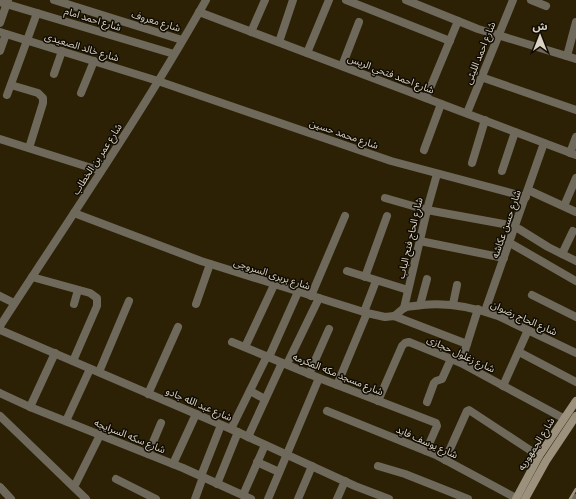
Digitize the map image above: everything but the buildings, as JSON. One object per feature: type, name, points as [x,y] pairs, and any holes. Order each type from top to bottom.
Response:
[{"type":"main road","name":"شارع الجمهوريه","points":[[516,498],[539,456],[563,418],[576,401]]},
{"type":"main road","name":"شارع الجمهوريه","points":[[525,499],[546,461],[576,416]]},
{"type":"street","name":"شارع معروف","points":[[54,0],[182,40]]},
{"type":"street","name":"شارع عمر بن الخطاب","points":[[0,325],[102,171],[206,0]]},
{"type":"street","points":[[251,32],[265,0]]},
{"type":"street","points":[[279,42],[294,0]]},
{"type":"street","points":[[307,53],[329,0]]},
{"type":"street","points":[[346,0],[450,41]]},
{"type":"street","points":[[406,0],[498,36],[576,59]]},
{"type":"street","name":"شارع احمد الليثى","points":[[467,114],[513,0]]},
{"type":"street","points":[[530,0],[546,6]]},
{"type":"street","points":[[0,23],[5,2]]},
{"type":"street","name":"شارع احمد امام","points":[[5,2],[174,54]]},
{"type":"street","name":"شارع احمد فتحي الريس","points":[[199,12],[573,154]]},
{"type":"street","points":[[7,95],[37,13]]},
{"type":"street","points":[[426,98],[458,21]]},
{"type":"street","points":[[342,66],[359,22]]},
{"type":"street","points":[[567,56],[576,22]]},
{"type":"street","points":[[1,48],[3,33]]},
{"type":"street","name":"شارع خالد الصعيدى","points":[[3,33],[158,81]]},
{"type":"street","points":[[54,74],[62,51]]},
{"type":"street","points":[[81,93],[94,61]]},
{"type":"street","points":[[481,77],[576,110]]},
{"type":"street","name":"شارع محمد حسين","points":[[158,81],[374,156],[437,174],[527,193],[564,206],[576,212]]},
{"type":"street","points":[[11,85],[38,93],[43,98],[43,103],[29,148]]},
{"type":"street","points":[[424,150],[441,104]]},
{"type":"street","points":[[472,163],[485,120]]},
{"type":"street","points":[[502,171],[515,132]]},
{"type":"street","points":[[573,154],[576,138]]},
{"type":"street","points":[[0,139],[102,171]]},
{"type":"street","name":"شارع حسن عكاشه","points":[[461,363],[467,344],[510,243],[544,143]]},
{"type":"street","name":"شارع الحاج فتح الباب","points":[[404,308],[437,174]]},
{"type":"street","points":[[564,206],[576,178]]},
{"type":"street","points":[[385,198],[427,210],[515,227],[576,261]]},
{"type":"street","name":"شارع بربرى السروجى","points":[[74,213],[210,264],[366,313],[385,317],[394,316],[467,344]]},
{"type":"street","points":[[248,437],[315,297],[345,216]]},
{"type":"street","points":[[364,277],[387,216]]},
{"type":"street","points":[[562,254],[573,231]]},
{"type":"street","points":[[420,241],[504,258]]},
{"type":"street","points":[[510,243],[576,281]]},
{"type":"street","points":[[196,304],[210,264]]},
{"type":"street","points":[[347,272],[408,290]]},
{"type":"street","points":[[32,277],[93,294],[97,298],[98,304],[73,361]]},
{"type":"street","points":[[420,305],[427,279]]},
{"type":"street","points":[[337,385],[366,313],[376,281]]},
{"type":"street","points":[[245,347],[274,285]]},
{"type":"street","points":[[453,304],[457,285]]},
{"type":"street","points":[[74,304],[78,290]]},
{"type":"street","points":[[217,484],[250,391],[268,357],[298,292]]},
{"type":"street","points":[[532,295],[576,317]]},
{"type":"street","points":[[0,296],[14,303]]},
{"type":"street","points":[[99,372],[129,301]]},
{"type":"street","name":"شارع الحاج رضوان","points":[[394,316],[404,308],[420,305],[453,304],[482,310],[576,353]]},
{"type":"street","points":[[148,394],[178,327]]},
{"type":"street","points":[[309,374],[329,329]]},
{"type":"street","name":"شارع عبد الله جادو","points":[[0,330],[235,431],[345,482],[365,495],[389,499]]},
{"type":"street","points":[[503,386],[528,330]]},
{"type":"street","name":"شارع مسجد مكه المكرمه","points":[[232,342],[437,424],[426,451]]},
{"type":"street","name":"شارع زغلول حجازى","points":[[378,401],[402,346],[405,343],[411,343],[461,363],[563,418]]},
{"type":"street","points":[[518,352],[576,382]]},
{"type":"street","points":[[30,407],[54,353]]},
{"type":"street","points":[[427,402],[434,383],[442,379],[451,359]]},
{"type":"street","points":[[66,421],[90,369]]},
{"type":"street","points":[[268,499],[319,378]]},
{"type":"street","points":[[250,391],[266,399]]},
{"type":"street","name":"شارع سكه السرايجه","points":[[0,393],[30,407],[173,464],[238,495],[251,499]]},
{"type":"street","points":[[445,460],[469,410],[539,456]]},
{"type":"street","name":"شارع يوسف فايد","points":[[327,411],[426,451],[516,498]]},
{"type":"street","points":[[173,464],[196,414]]},
{"type":"street","points":[[0,416],[86,499]]},
{"type":"street","points":[[148,454],[161,423]]},
{"type":"street","points":[[195,499],[221,425]]},
{"type":"street","points":[[74,487],[100,435]]},
{"type":"street","points":[[238,495],[265,445]]},
{"type":"street","points":[[257,462],[280,472]]},
{"type":"street","points":[[298,499],[312,466]]},
{"type":"street","points":[[378,466],[405,474],[468,499]]},
{"type":"street","points":[[116,479],[156,499]]},
{"type":"street","points":[[337,499],[345,482]]},
{"type":"street","points":[[0,487],[12,499]]},
{"type":"railway","points":[[570,499],[576,489]]}]
